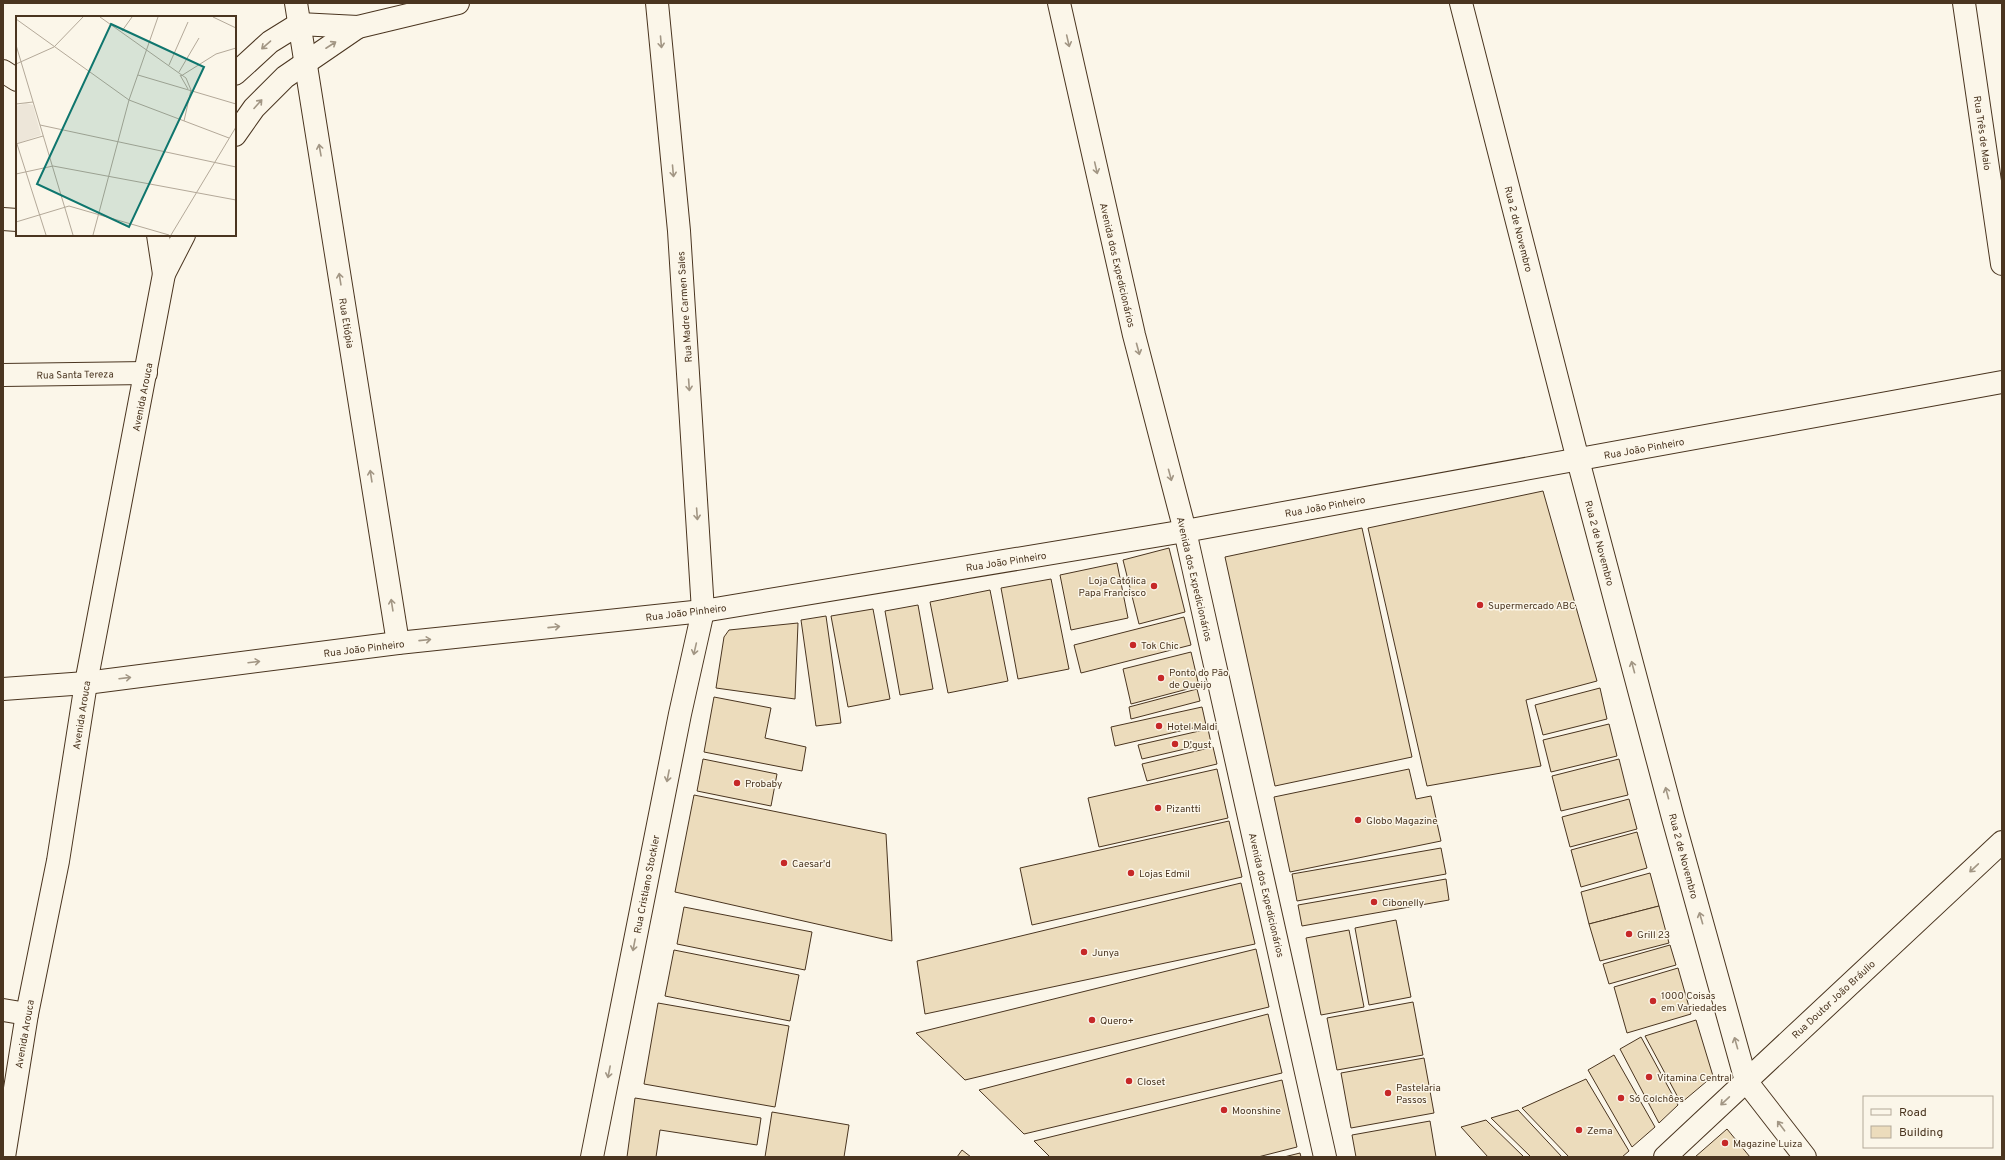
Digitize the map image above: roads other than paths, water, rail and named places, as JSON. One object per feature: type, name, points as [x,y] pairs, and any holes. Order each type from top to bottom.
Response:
[{"type":"street","points":[[236,134],[254,108],[272,89],[305,62],[358,27],[458,3]]},
{"type":"street","name":"Rua Madre Carmen Sales","points":[[657,3],[679,231],[703,611]]},
{"type":"street","name":"Avenida dos Expedicionários","points":[[1059,3],[1134,335],[1185,531],[1325,1157]]},
{"type":"street","name":"Rua 2 de Novembro","points":[[1461,3],[1578,460],[1673,818],[1746,1081]]},
{"type":"street","name":"Rua Três de Maio","points":[[1964,3],[2002,264]]},
{"type":"street","points":[[236,73],[270,42],[297,13],[358,27]]},
{"type":"street","name":"Rua Etiópia","points":[[297,13],[398,643]]},
{"type":"street","points":[[3,71],[16,79]]},
{"type":"street","points":[[3,219],[16,220]]},
{"type":"street","name":"Avenida Arouca","points":[[158,236],[164,274]]},
{"type":"street","name":"Avenida Arouca","points":[[4,1157],[27,1014],[58,861],[86,683],[164,274],[184,236]]},
{"type":"street","name":"Rua Santa Tereza","points":[[3,375],[146,373]]},
{"type":"street","name":"Rua João Pinheiro","points":[[3,689],[86,683],[398,643],[703,611],[1185,531],[2002,382]]},
{"type":"street","name":"Rua Cristiano Stockler","points":[[592,1157],[680,714],[703,611]]},
{"type":"street","name":"Rua Doutor João Bráulio","points":[[1665,1157],[2002,842]]},
{"type":"street","points":[[3,1010],[27,1014]]},
{"type":"street","points":[[1746,1081],[1805,1157]]},
{"type":"place","name":"Loja Católica Papa Francisco","points":[[1154,586]]},
{"type":"place","name":"Supermercado ABC","points":[[1480,605]]},
{"type":"place","name":"Tok Chic","points":[[1133,645]]},
{"type":"place","name":"Ponto do Pão de Queijo","points":[[1161,678]]},
{"type":"place","name":"Hotel Maldi","points":[[1159,726]]},
{"type":"place","name":"D'gust","points":[[1175,744]]},
{"type":"place","name":"Probaby","points":[[737,783]]},
{"type":"place","name":"Pizantti","points":[[1158,808]]},
{"type":"place","name":"Globo Magazine","points":[[1358,820]]},
{"type":"place","name":"Caesar'd","points":[[784,863]]},
{"type":"place","name":"Lojas Edmil","points":[[1131,873]]},
{"type":"place","name":"Cibonelly","points":[[1374,902]]},
{"type":"place","name":"Grill 23","points":[[1629,934]]},
{"type":"place","name":"Junya","points":[[1084,952]]},
{"type":"place","name":"1000 Coisas em Variedades","points":[[1653,1001]]},
{"type":"place","name":"Quero+","points":[[1092,1020]]},
{"type":"place","name":"Vitamina Central","points":[[1649,1077]]},
{"type":"place","name":"Closet","points":[[1129,1081]]},
{"type":"place","name":"Pastelaria Passos","points":[[1388,1093]]},
{"type":"place","name":"Só Colchôes","points":[[1621,1098]]},
{"type":"place","name":"Moonshine","points":[[1224,1110]]},
{"type":"place","name":"Zema","points":[[1579,1130]]},
{"type":"place","name":"Magazine Luiza","points":[[1725,1143]]}]
